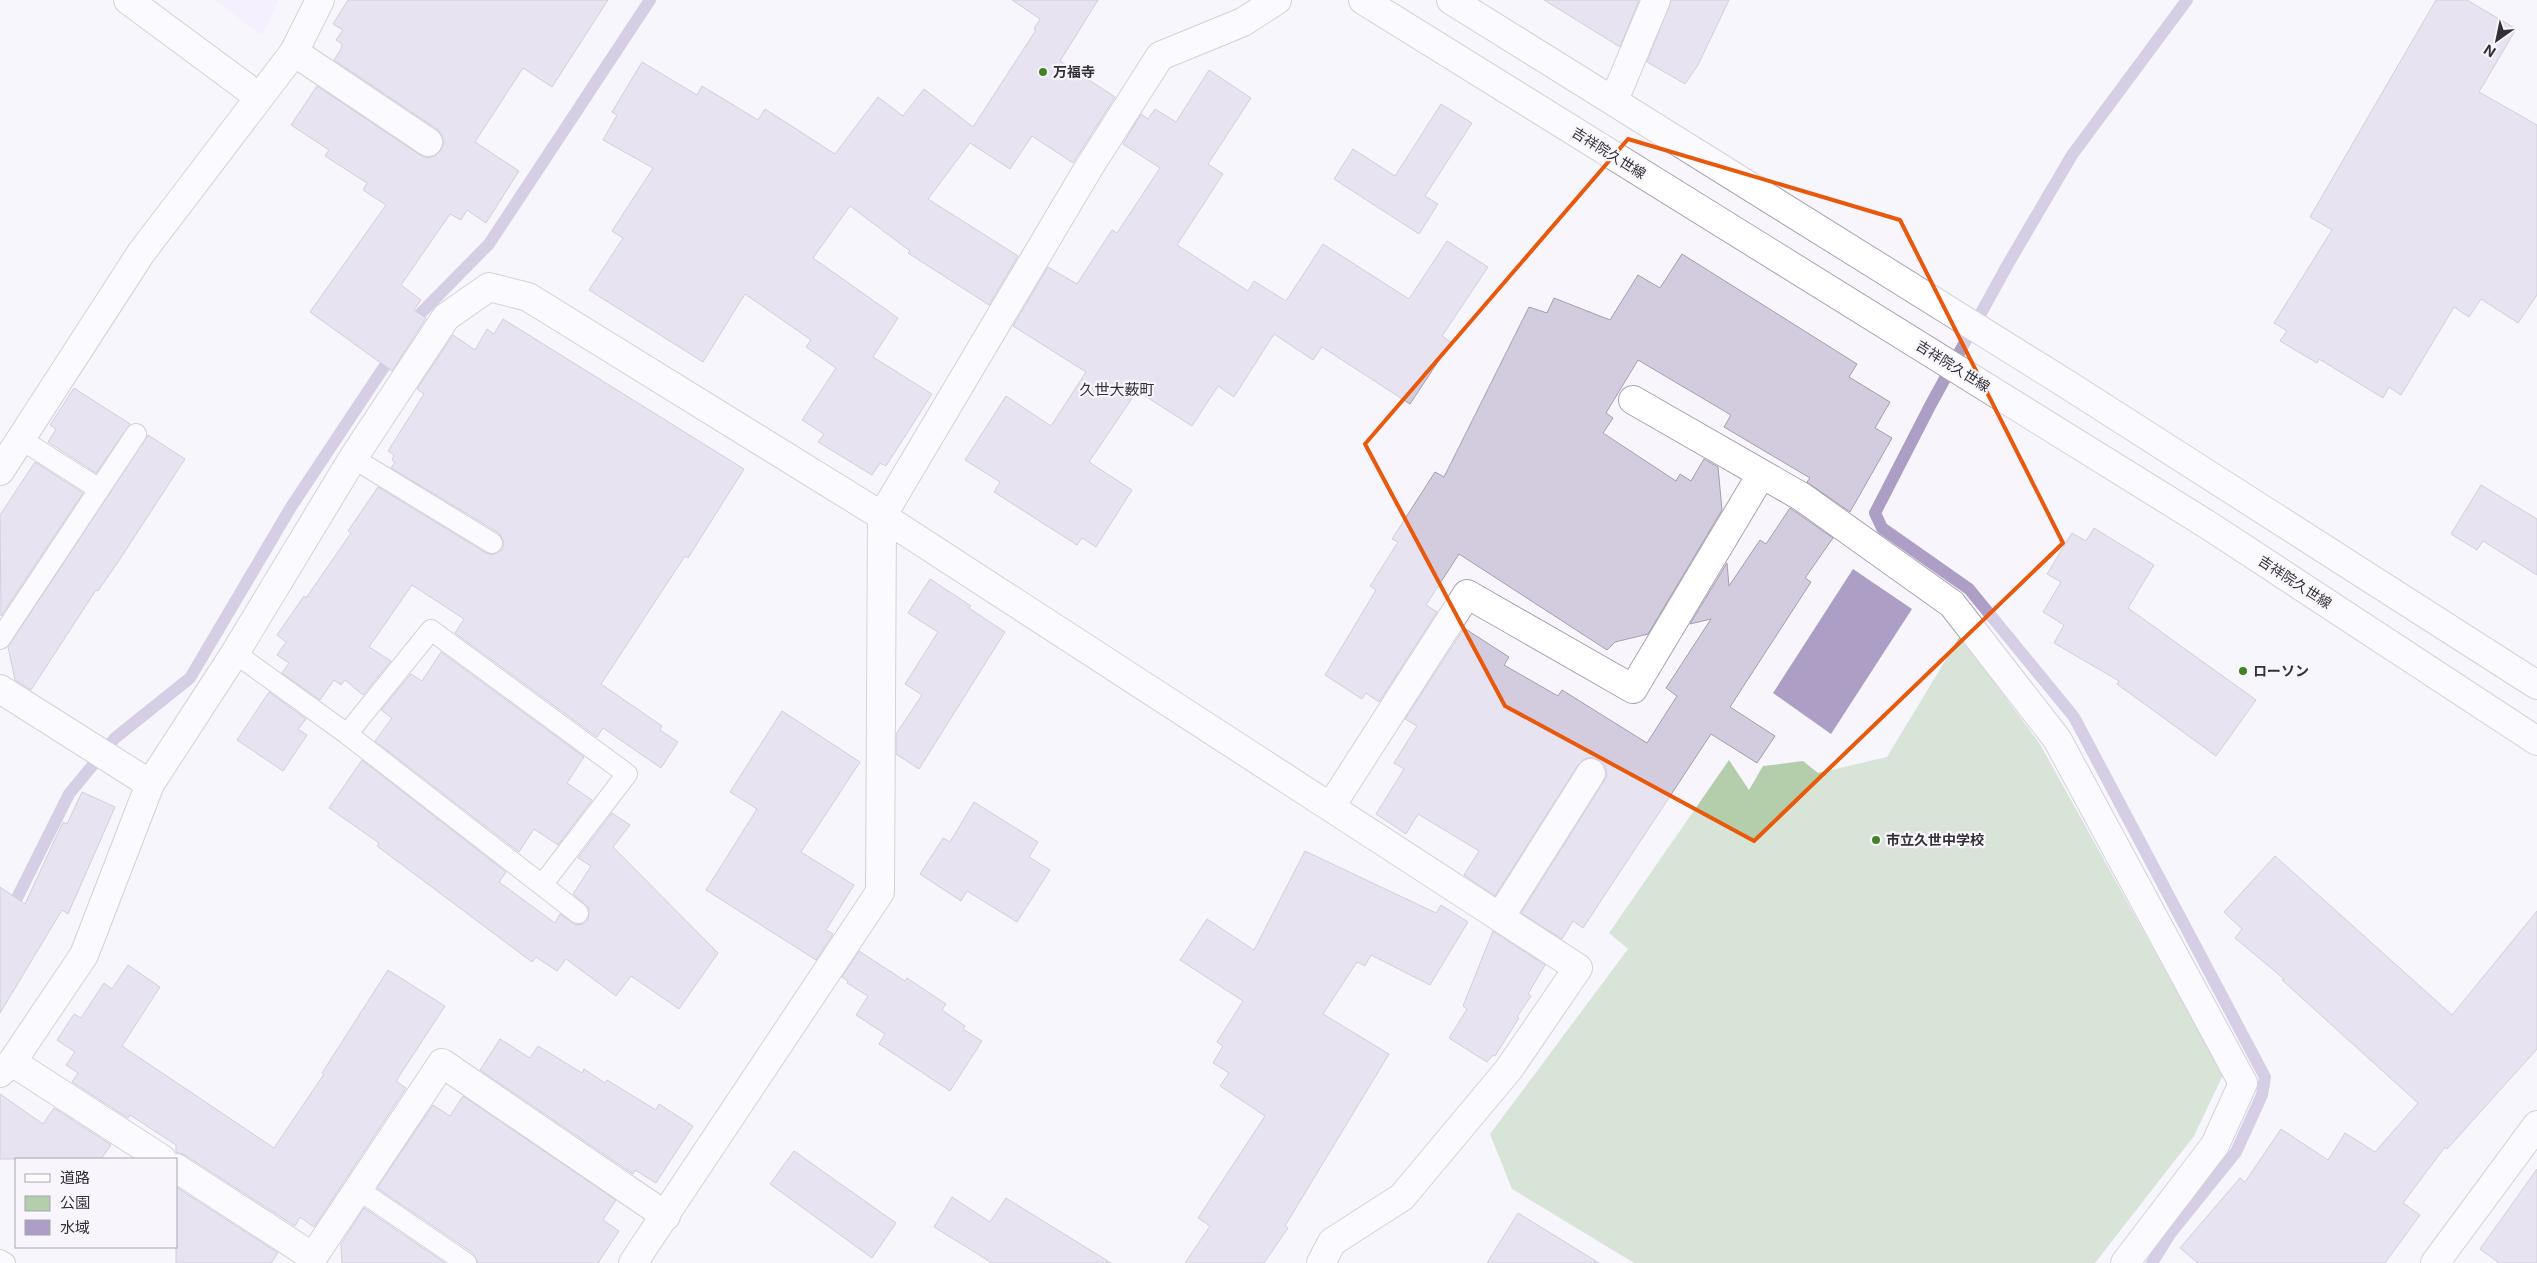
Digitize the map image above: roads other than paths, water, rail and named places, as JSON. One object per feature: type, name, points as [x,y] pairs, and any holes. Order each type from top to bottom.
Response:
[{"type":"street","points":[[128,0],[259,98]]},
{"type":"street","points":[[0,470],[19,438],[141,253],[294,52],[320,0]]},
{"type":"street","points":[[633,1263],[880,892],[882,516],[1088,169],[1160,56],[1243,22],[1277,0]]},
{"type":"street","name":"吉祥院久世線","points":[[1363,0],[2208,525],[2537,741]]},
{"type":"street","points":[[1451,0],[1614,100],[2090,399],[2537,685]]},
{"type":"street","points":[[1614,100],[1656,0]]},
{"type":"street","points":[[294,52],[428,142]]},
{"type":"street","points":[[160,1158],[6,1068],[84,955],[150,784],[235,653],[353,458],[446,317],[489,287],[528,297],[882,516],[1578,968],[1509,1068],[1402,1197],[1332,1242],[1321,1263]]},
{"type":"street","points":[[1634,400],[1802,497],[1952,604],[2057,739],[2243,1083],[2215,1145],[2126,1263]]},
{"type":"street","points":[[1331,806],[1467,594],[1634,688],[1761,475]]},
{"type":"street","points":[[0,689],[150,784]]},
{"type":"street","points":[[1500,917],[1592,773]]},
{"type":"street","points":[[178,1169],[313,1260],[442,1063],[666,1216]]},
{"type":"street","points":[[2435,1263],[2537,1125]]},
{"type":"lane","points":[[0,639],[136,434]]},
{"type":"lane","points":[[19,438],[99,489]]},
{"type":"lane","points":[[353,458],[492,543]]},
{"type":"lane","points":[[347,734],[431,630],[627,774],[542,885]]},
{"type":"lane","points":[[235,653],[347,734],[578,912]]},
{"type":"lane","points":[[359,1190],[466,1263]]},
{"type":"lane","points":[[0,1260],[5,1263]]},
{"type":"water","points":[[1853,569],[1912,609],[1831,734],[1773,693]]},
{"type":"waterway","points":[[410,327],[417,317],[489,244],[650,0]]},
{"type":"waterway","points":[[2152,1263],[2170,1234],[2236,1152],[2262,1095],[2265,1077],[2074,717],[1969,589],[1882,528],[1875,513],[1931,404],[2008,264],[2072,155],[2187,0]]},
{"type":"waterway","points":[[0,932],[69,794],[115,738],[190,678],[291,507],[394,352]]},
{"type":"place","name":"万福寺","points":[[1043,72]]},
{"type":"place","name":"ローソン","points":[[2243,671]]},
{"type":"place","name":"市立久世中学校","points":[[1876,840]]},
{"type":"district","name":"久世大薮町","points":[[1117,390]]}]
